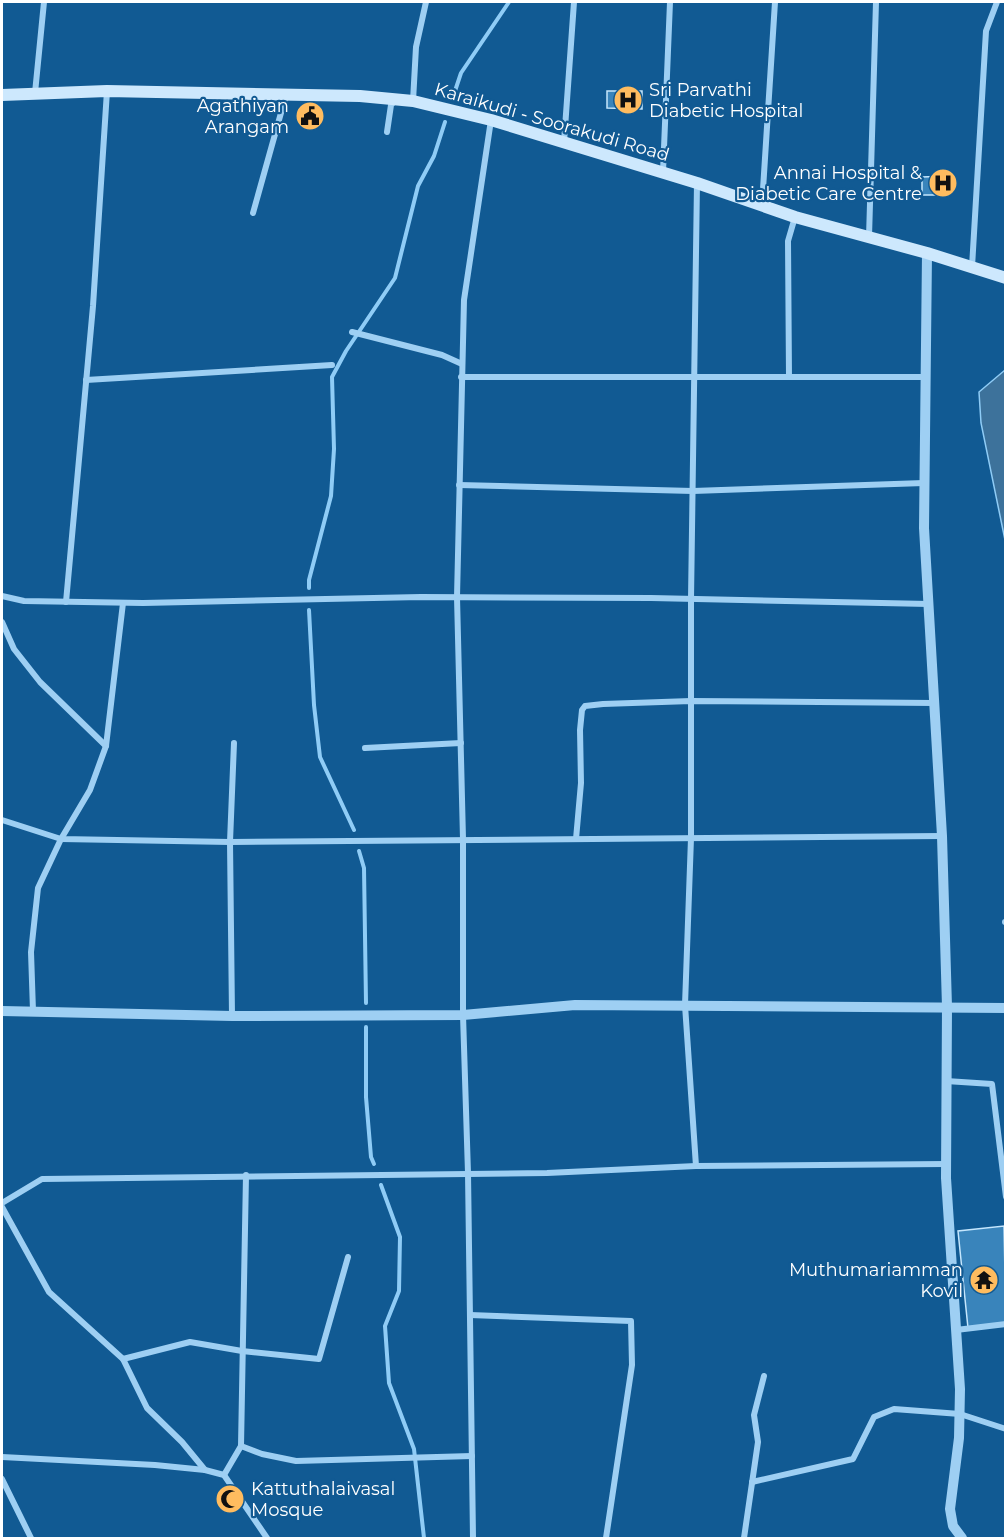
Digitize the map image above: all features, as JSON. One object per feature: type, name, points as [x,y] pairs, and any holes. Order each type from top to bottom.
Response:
[{"type":"main road","name":"Karaikudi - Soorakudi Road","points":[[2,95],[107,91],[360,96],[413,101],[491,120],[697,183],[795,217],[927,253],[1005,278]]},
{"type":"street","points":[[35,94],[44,2]]},
{"type":"street","points":[[413,101],[416,47],[426,2]]},
{"type":"street","points":[[564,142],[574,2]]},
{"type":"street","points":[[663,173],[670,2]]},
{"type":"street","points":[[762,205],[775,2]]},
{"type":"street","points":[[869,237],[876,2]]},
{"type":"street","points":[[972,267],[986,31],[997,2]]},
{"type":"street","points":[[66,602],[86,380],[107,91]]},
{"type":"street","points":[[253,213],[285,95]]},
{"type":"street","points":[[387,132],[391,105],[397,99]]},
{"type":"street","points":[[473,1539],[468,1173],[463,1015],[463,839],[457,597],[464,300],[491,120]]},
{"type":"street","points":[[696,1166],[685,1005],[691,838],[693,377],[697,183]]},
{"type":"street","points":[[789,377],[788,241],[795,217]]},
{"type":"street","points":[[927,253],[925,558],[942,836],[947,1007],[946,1164],[960,1389],[959,1438],[950,1509],[953,1526],[962,1539]]},
{"type":"street","points":[[352,332],[442,355],[462,364]]},
{"type":"street","points":[[86,380],[332,365]]},
{"type":"street","points":[[461,377],[925,377]]},
{"type":"street","points":[[459,485],[693,491],[924,483]]},
{"type":"street","points":[[2,596],[24,601],[123,603],[457,597],[929,604]]},
{"type":"street","points":[[33,1011],[31,952],[38,888],[60,839],[90,790],[106,746],[123,603]]},
{"type":"street","points":[[2,622],[14,649],[40,682],[106,746]]},
{"type":"street","points":[[576,839],[581,783],[580,730],[582,710],[585,706],[691,701],[934,703]]},
{"type":"street","points":[[232,1016],[230,842],[234,743]]},
{"type":"street","points":[[365,748],[461,743]]},
{"type":"street","points":[[2,820],[60,839],[230,842],[942,836]]},
{"type":"street","points":[[2,1011],[232,1016],[463,1015],[575,1005],[1005,1008]]},
{"type":"street","points":[[946,1082],[992,1084],[1005,1197]]},
{"type":"street","points":[[205,1470],[182,1442],[147,1408],[123,1359],[49,1292],[2,1205],[42,1179],[547,1173],[696,1166],[946,1164]]},
{"type":"street","points":[[224,1475],[241,1446],[246,1176]]},
{"type":"street","points":[[123,1359],[190,1342],[242,1351],[318,1359],[348,1257]]},
{"type":"street","points":[[470,1315],[631,1321],[632,1365],[606,1539]]},
{"type":"street","points":[[956,1330],[1005,1324]]},
{"type":"street","points":[[744,1539],[758,1442],[754,1414],[764,1376]]},
{"type":"street","points":[[752,1482],[853,1459],[874,1417],[894,1409],[960,1414],[1005,1429]]},
{"type":"street","points":[[241,1446],[261,1454],[296,1461],[472,1456]]},
{"type":"street","points":[[2,1457],[155,1465],[205,1470],[224,1475],[267,1539]]},
{"type":"street","points":[[2,1479],[31,1539]]},
{"type":"water","points":[[1005,370],[1005,540],[981,423],[979,392]]},
{"type":"building","points":[[607,91],[642,91],[642,109],[607,108]]},
{"type":"building","points":[[949,176],[949,195],[922,195],[922,177]]},
{"type":"building","name":"Muthumariamman Kovil","points":[[1004,1226],[1006,1324],[968,1328],[958,1231]]},
{"type":"waterway","points":[[453,97],[461,73],[509,2]]},
{"type":"waterway","points":[[309,588],[309,580],[331,496],[334,449],[332,377],[346,351],[395,278],[418,186],[434,156],[445,122]]},
{"type":"waterway","points":[[309,610],[314,705],[320,757],[354,830]]},
{"type":"waterway","points":[[359,851],[364,868],[366,1003]]},
{"type":"waterway","points":[[366,1027],[366,1097],[371,1157],[374,1164]]},
{"type":"waterway","points":[[381,1185],[400,1237],[399,1291],[385,1326],[389,1383],[414,1449],[424,1538]]},
{"type":"place","name":"Sri Parvathi Diabetic Hospital","points":[[628,100]]},
{"type":"place","name":"Agathiyan Arangam","points":[[310,116]]},
{"type":"place","name":"Annai Hospital & Diabetic Care Centre","points":[[943,183]]},
{"type":"place","name":"Muthumariamman Kovil","points":[[984,1280]]},
{"type":"place","name":"Kattuthalaivasal Mosque","points":[[230,1499]]}]
